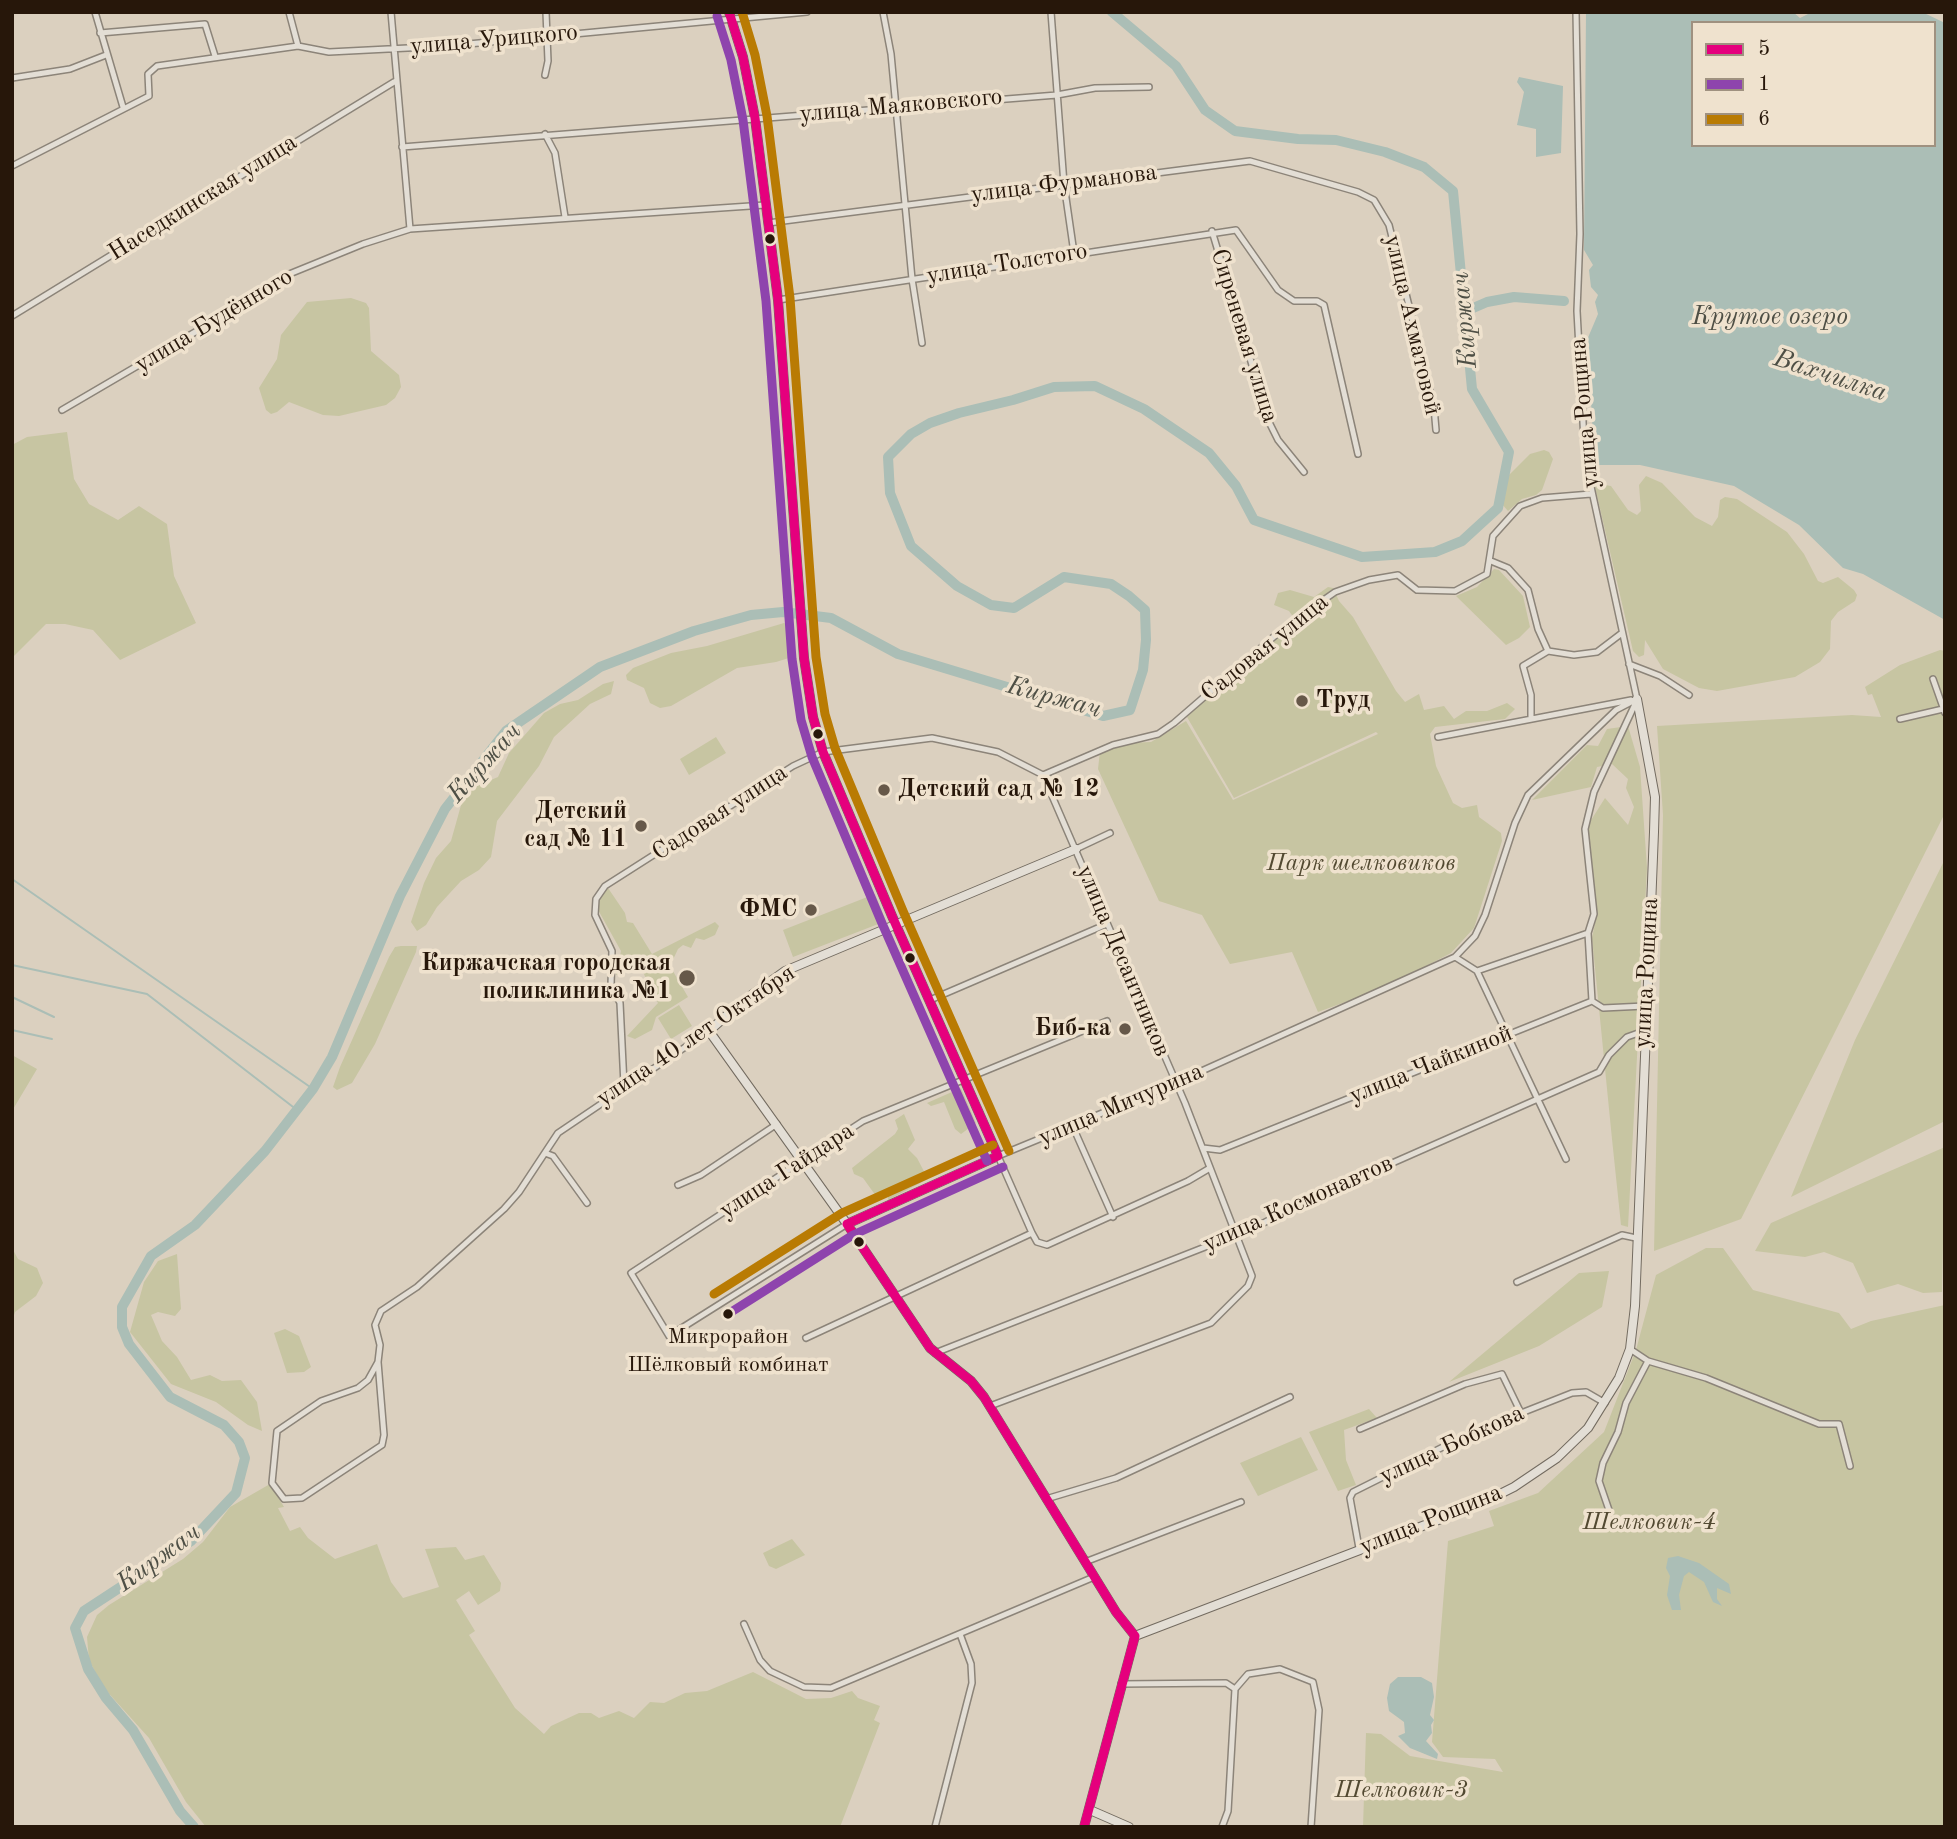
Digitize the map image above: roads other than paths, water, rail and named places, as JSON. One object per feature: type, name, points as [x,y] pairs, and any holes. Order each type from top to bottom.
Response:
[{"type":"street","points":[[12,166],[123,107],[95,12]]},
{"type":"street","points":[[289,12],[298,46]]},
{"type":"street","points":[[391,12],[394,82],[410,229],[765,205]]},
{"type":"street","points":[[545,75],[548,37],[546,12]]},
{"type":"street","name":"улица Урицкого","points":[[123,107],[149,96],[148,74],[158,66],[215,56],[298,46],[329,52],[548,37],[730,15],[807,12]]},
{"type":"street","points":[[883,12],[896,107],[912,279],[922,343]]},
{"type":"street","points":[[1051,12],[1064,184],[1074,253]]},
{"type":"street","name":"улица Рощина","points":[[1135,1636],[1359,1548],[1480,1504],[1514,1486],[1557,1458],[1588,1428],[1605,1403],[1630,1349],[1635,1306],[1655,797],[1637,699],[1585,459],[1577,310],[1580,234],[1576,12]]},
{"type":"street","points":[[730,15],[743,57],[755,118],[778,300],[804,649],[813,717],[822,752],[1032,1233],[806,1338]]},
{"type":"street","points":[[100,33],[205,24],[215,56]]},
{"type":"street","points":[[12,78],[70,69],[106,55]]},
{"type":"street","name":"Наседкинская улица","points":[[12,316],[394,82]]},
{"type":"street","name":"улица Маяковского","points":[[402,147],[1057,95],[1095,88],[1149,87]]},
{"type":"street","points":[[545,134],[555,153],[565,217]]},
{"type":"street","name":"улица Фурманова","points":[[768,223],[1250,161],[1357,192]]},
{"type":"street","name":"улица Ахматовой","points":[[1357,192],[1374,200],[1389,225],[1434,407],[1436,430]]},
{"type":"street","name":"улица Будённого","points":[[62,410],[255,297],[282,277],[363,244],[410,229]]},
{"type":"street","name":"улица Толстого","points":[[778,300],[1236,230],[1278,290],[1294,301],[1317,301],[1324,305],[1359,454]]},
{"type":"street","name":"Сиреневая улица","points":[[1212,232],[1269,422],[1278,440],[1304,472]]},
{"type":"street","points":[[1548,651],[1538,629],[1528,590],[1508,569],[1492,561],[1493,536],[1520,506],[1542,498],[1591,494]]},
{"type":"street","name":"Садовая улица","points":[[624,1086],[620,1003],[611,985],[612,951],[595,915],[596,900],[605,886],[793,766],[822,752],[932,738],[998,752],[1043,775],[1113,745],[1158,734],[1285,627],[1335,592],[1369,580],[1398,575],[1417,590],[1455,591],[1487,574],[1492,561]]},
{"type":"street","points":[[1531,719],[1531,695],[1523,666],[1548,651],[1574,655],[1597,652],[1622,633]]},
{"type":"street","points":[[1629,664],[1660,676],[1689,695]]},
{"type":"street","points":[[1900,719],[1944,711],[1933,679]]},
{"type":"street","points":[[1438,737],[1637,699]]},
{"type":"street","points":[[1566,1159],[1477,971],[1455,957],[1475,936],[1485,915],[1515,823],[1528,795],[1616,710],[1637,699]]},
{"type":"street","points":[[1637,699],[1594,792],[1586,829],[1594,914],[1588,933],[1592,1001],[1603,1008],[1645,1006]]},
{"type":"street","points":[[1610,704],[1616,710]]},
{"type":"street","name":"улица Десантников","points":[[1043,775],[1209,1166]]},
{"type":"street","name":"улица 40 лет Октября","points":[[378,1362],[376,1317],[417,1287],[504,1209],[558,1133],[709,1031],[743,1000],[785,971],[1110,833]]},
{"type":"street","points":[[930,1000],[1108,924]]},
{"type":"street","points":[[1477,971],[1588,933]]},
{"type":"street","name":"улица Мичурина","points":[[669,1336],[847,1224],[998,1156],[1175,1083],[1455,957]]},
{"type":"street","name":"улица Чайкиной","points":[[1203,1148],[1220,1150],[1592,1001]]},
{"type":"street","name":"улица Гайдара","points":[[669,1336],[631,1273],[802,1159],[846,1135],[863,1121],[1107,1021]]},
{"type":"street","points":[[709,1031],[802,1159],[934,1353],[971,1381],[990,1406],[1094,1577],[1135,1636],[1084,1827]]},
{"type":"street","name":"улица Космонавтов","points":[[934,1353],[1238,1233],[1599,1072],[1609,1055],[1627,1037],[1644,1031]]},
{"type":"street","points":[[678,1185],[701,1175],[777,1124]]},
{"type":"street","points":[[1073,1127],[1113,1216]]},
{"type":"street","name":"улица Чайкиной","points":[[1032,1233],[1037,1242],[1047,1245],[1113,1216],[1209,1166],[1220,1150]]},
{"type":"street","points":[[545,1153],[553,1156],[587,1203]]},
{"type":"street","points":[[990,1406],[1211,1323],[1248,1286],[1252,1271],[1209,1166]]},
{"type":"street","points":[[1517,1282],[1622,1236],[1636,1238]]},
{"type":"street","points":[[1630,1349],[1648,1361],[1706,1378],[1819,1424],[1839,1424],[1850,1466]]},
{"type":"street","points":[[1610,1513],[1599,1481],[1603,1463],[1626,1403],[1648,1361]]},
{"type":"street","points":[[378,1362],[384,1435],[382,1445],[293,1501],[284,1499],[272,1483],[277,1431],[321,1401],[363,1385],[378,1362]]},
{"type":"street","points":[[1360,1429],[1465,1384],[1502,1374],[1521,1413]]},
{"type":"street","name":"улица Бобкова","points":[[1359,1548],[1350,1498],[1353,1492],[1473,1432],[1572,1393],[1586,1392],[1605,1403]]},
{"type":"street","points":[[1046,1499],[1116,1478],[1290,1397]]},
{"type":"street","points":[[1085,1562],[1241,1502]]},
{"type":"street","points":[[744,1624],[764,1665],[791,1683],[817,1689],[844,1684],[1094,1577]]},
{"type":"street","points":[[935,1827],[972,1683],[971,1664],[960,1634]]},
{"type":"street","points":[[1222,1827],[1228,1811],[1235,1689],[1248,1674],[1280,1668],[1313,1682],[1319,1710],[1311,1827]]},
{"type":"street","points":[[1121,1684],[1226,1683],[1235,1689]]},
{"type":"street","points":[[1090,1810],[1129,1827]]},
{"type":"water","name":"Крутое озеро","points":[[1586,12],[1793,12],[1800,18],[1812,12],[1922,12],[1945,23],[1945,620],[1863,574],[1843,568],[1799,525],[1734,486],[1640,465],[1595,465],[1587,340],[1598,314],[1595,302],[1598,295],[1591,287],[1589,270],[1593,265],[1584,250]]},
{"type":"water","points":[[1519,77],[1563,86],[1561,153],[1536,157],[1536,129],[1517,125],[1524,92],[1517,82]]},
{"type":"water","points":[[1678,1556],[1699,1563],[1729,1584],[1731,1594],[1717,1588],[1717,1599],[1722,1606],[1713,1602],[1704,1582],[1689,1572],[1684,1576],[1679,1595],[1681,1610],[1672,1610],[1667,1595],[1670,1576],[1666,1568],[1668,1558]]},
{"type":"water","points":[[1398,1677],[1421,1677],[1432,1683],[1434,1697],[1430,1715],[1434,1720],[1431,1725],[1432,1733],[1426,1741],[1438,1754],[1437,1759],[1410,1748],[1398,1736],[1405,1733],[1404,1722],[1389,1711],[1387,1698],[1390,1684]]},
{"type":"waterway","name":"Киржач","points":[[194,1827],[180,1811],[133,1730],[106,1698],[88,1669],[75,1628],[84,1611],[191,1541],[236,1493],[245,1458],[239,1442],[224,1425],[170,1397],[129,1344],[122,1327],[122,1307],[151,1256],[195,1225],[265,1151],[313,1089],[332,1057],[400,896],[445,809],[506,731],[600,667],[694,631],[751,615],[783,612],[831,618],[898,654],[1103,716],[1130,710],[1143,670],[1145,610],[1111,584],[1064,577],[1014,608],[991,605],[957,586],[911,546],[890,493],[888,457],[911,434],[930,423],[959,413],[1054,387],[1095,386],[1144,409],[1209,453],[1236,486],[1254,520],[1362,557],[1435,552],[1462,541],[1498,508],[1509,452],[1472,389],[1453,191],[1424,167],[1385,152],[1336,140],[1298,139],[1235,131],[1205,110],[1176,66],[1112,12]]},
{"type":"waterway","name":"Вахчилка","points":[[1464,312],[1487,302],[1514,297],[1564,301]]},
{"type":"waterway","points":[[12,879],[313,1089]]},
{"type":"waterway","points":[[12,965],[147,994],[297,1110]]},
{"type":"waterway","points":[[12,997],[54,1017]]},
{"type":"waterway","points":[[12,1030],[52,1039]]},
{"type":"place","name":"Труд","points":[[1302,701]]},
{"type":"place","name":"Детский сад № 12","points":[[884,790]]},
{"type":"place","name":"Детский сад № 11","points":[[641,826]]},
{"type":"place","name":"ФМС","points":[[811,910]]},
{"type":"place","name":"Киржачская городская поликлиника №1","points":[[687,978]]},
{"type":"place","name":"Биб-ка","points":[[1125,1029]]},
{"type":"place","name":"Микрорайон Шёлковый комбинат","points":[[728,1314]]},
{"type":"park label","name":"Парк шелковиков","points":[[1361,864]]},
{"type":"park label","name":"Шелковик-4","points":[[1649,1523]]},
{"type":"park label","name":"Шелковик-3","points":[[1401,1791]]}]
